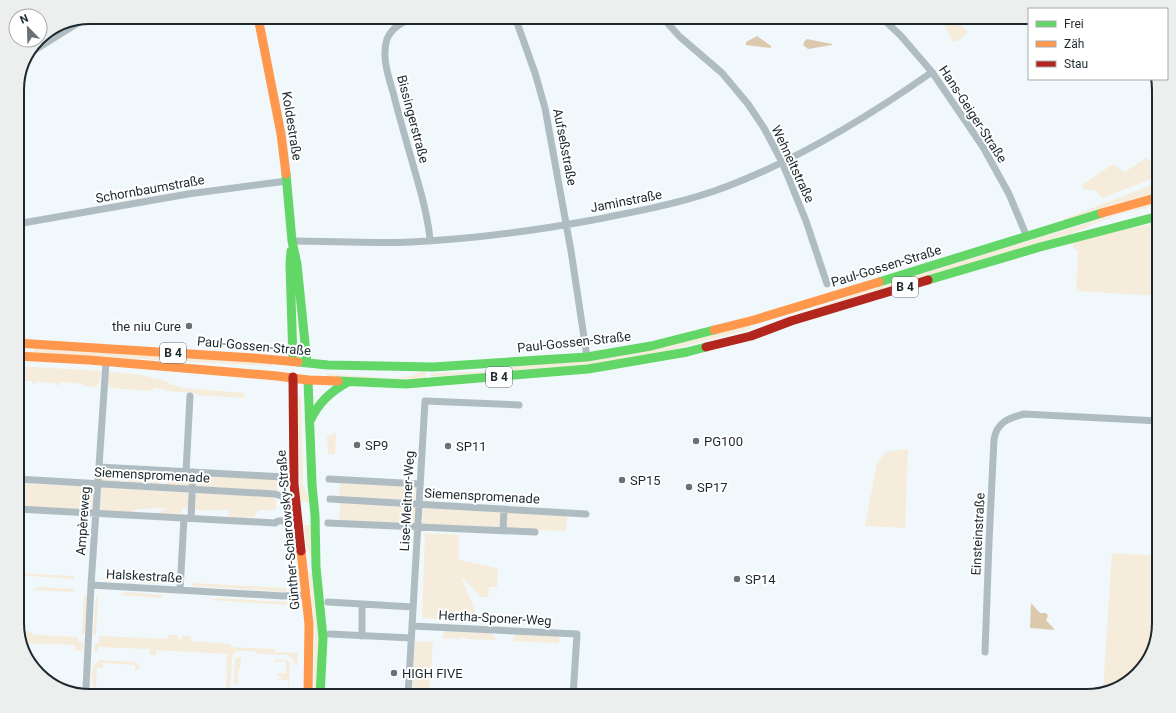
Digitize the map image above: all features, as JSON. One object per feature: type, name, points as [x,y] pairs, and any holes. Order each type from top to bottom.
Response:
[{"type":"main road","name":"Koldestraße","points":[[259,24],[281,134],[292,241],[297,264],[308,380]]},
{"type":"main road","name":"Paul-Gossen-Straße","points":[[24,343],[293,361],[328,365],[433,367],[587,357],[651,346],[736,325],[1152,199]]},
{"type":"main road","name":"Paul-Gossen-Straße","points":[[24,356],[106,362],[308,380],[406,384],[588,369],[687,352],[751,336],[791,321],[1040,247],[1152,218]]},
{"type":"main road","name":"Koldestraße","points":[[292,241],[290,264],[293,361]]},
{"type":"main road","points":[[736,325],[740,326],[743,330],[743,333],[739,339]]},
{"type":"main road","name":"Günther-Scharowsky-Straße","points":[[293,361],[294,484],[306,595],[309,643],[308,689]]},
{"type":"main road","points":[[433,367],[429,371],[429,375],[437,382]]},
{"type":"main road","name":"Günther-Scharowsky-Straße","points":[[308,380],[311,421],[316,567],[323,638],[321,689]]},
{"type":"main road","name":"Günther-Scharowsky-Straße","points":[[311,421],[322,400],[334,390],[348,382]]},
{"type":"main road","points":[[302,556],[307,566],[316,567]]},
{"type":"street","name":"Bissingerstraße","points":[[399,24],[394,28],[388,38],[385,48],[385,60],[396,108],[430,231],[430,241]]},
{"type":"street","name":"Aufseßstraße","points":[[518,24],[535,72],[545,108],[566,224],[587,357]]},
{"type":"street","name":"Wehneltstraße","points":[[668,24],[679,36],[722,73],[735,88],[764,128],[782,162],[806,221],[827,284]]},
{"type":"street","name":"Hans-Geiger-Straße","points":[[888,24],[901,36],[932,72],[983,146],[1009,194],[1026,237]]},
{"type":"street","points":[[44,44],[70,28]]},
{"type":"street","name":"Jaminstraße","points":[[292,241],[378,242],[430,241],[472,238],[650,210],[728,186],[782,162],[824,141],[871,114],[932,72]]},
{"type":"street","name":"Schornbaumstraße","points":[[24,223],[188,194],[287,181]]},
{"type":"street","name":"Ampèreweg","points":[[91,586],[106,362]]},
{"type":"street","points":[[180,590],[187,518],[192,489],[190,472],[190,396]]},
{"type":"street","name":"Lise-Meitner-Weg","points":[[408,689],[425,401],[520,405]]},
{"type":"street","name":"Einsteinstraße","points":[[985,652],[994,439],[997,427],[1013,417],[1024,414],[1152,421]]},
{"type":"street","name":"Siemenspromenade","points":[[99,467],[284,477]]},
{"type":"street","name":"Siemenspromenade","points":[[24,479],[277,494],[285,497]]},
{"type":"street","name":"Siemenspromenade","points":[[329,479],[420,484]]},
{"type":"street","name":"Siemenspromenade","points":[[330,499],[586,514]]},
{"type":"street","points":[[24,509],[275,523],[278,521],[285,521]]},
{"type":"street","points":[[502,530],[504,509]]},
{"type":"street","points":[[328,523],[535,532]]},
{"type":"street","name":"Halskestraße","points":[[86,689],[91,586],[283,596],[306,595]]},
{"type":"street","points":[[328,602],[413,607]]},
{"type":"street","points":[[362,604],[362,636]]},
{"type":"street","name":"Hertha-Sponer-Weg","points":[[412,626],[577,634],[573,689]]},
{"type":"street","points":[[330,634],[411,638]]},
{"type":"street","points":[[322,679],[323,689]]},
{"type":"shaded area","points":[[944,24],[961,24],[968,32],[958,41],[953,42]]},
{"type":"shaded area","points":[[757,36],[771,46],[771,48],[746,45],[746,42]]},
{"type":"shaded area","points":[[807,39],[832,45],[808,49],[803,45]]},
{"type":"shaded area","points":[[1146,158],[1152,162],[1152,179],[1102,198],[1096,190],[1084,190],[1082,185],[1113,164],[1125,172]]},
{"type":"shaded area","points":[[1152,185],[1152,195],[1063,221],[1064,219]]},
{"type":"shaded area","points":[[1152,203],[1152,206],[1113,216],[1073,233],[777,320],[861,292]]},
{"type":"shaded area","points":[[1152,224],[1152,296],[1076,291],[1078,250],[1073,248],[1073,242]]},
{"type":"shaded area","points":[[750,326],[751,329],[666,351],[585,365],[431,377],[430,375],[435,373],[500,371],[512,367]]},
{"type":"shaded area","points":[[34,348],[272,363],[272,366],[34,353]]},
{"type":"shaded area","points":[[24,366],[101,371],[99,384],[94,387],[83,386],[83,384],[60,382],[59,385],[56,385],[56,383],[36,382],[36,384],[33,384],[32,381],[24,381]]},
{"type":"shaded area","points":[[423,370],[426,372],[426,379],[326,377],[326,374],[393,378],[412,376]]},
{"type":"shaded area","points":[[109,372],[137,374],[159,379],[182,388],[245,393],[244,398],[196,395],[196,393],[165,391],[164,389],[153,388],[153,391],[112,388],[107,382]]},
{"type":"shaded area","points":[[298,397],[301,397],[303,484],[310,502],[301,502]]},
{"type":"shaded area","points":[[336,433],[335,454],[328,454],[327,436]]},
{"type":"shaded area","points":[[908,449],[905,528],[865,526],[877,463],[886,452]]},
{"type":"shaded area","points":[[101,468],[120,470],[121,479],[118,483],[100,482]]},
{"type":"shaded area","points":[[128,473],[143,474],[147,484],[127,483],[126,475]]},
{"type":"shaded area","points":[[174,473],[180,473],[190,480],[190,487],[165,485],[166,481]]},
{"type":"shaded area","points":[[195,474],[278,478],[277,492],[194,488]]},
{"type":"shaded area","points":[[148,475],[166,477],[159,485],[150,484]]},
{"type":"shaded area","points":[[340,482],[416,486],[415,500],[339,497]]},
{"type":"shaded area","points":[[24,483],[96,487],[94,510],[24,506]]},
{"type":"shaded area","points":[[100,487],[190,493],[189,509],[182,508],[182,512],[174,515],[156,514],[168,508],[136,509],[133,513],[98,510]]},
{"type":"shaded area","points":[[194,492],[276,497],[276,510],[259,510],[252,520],[228,518],[229,510],[193,510]]},
{"type":"shaded area","points":[[340,502],[416,507],[414,525],[339,522]]},
{"type":"shaded area","points":[[423,507],[567,515],[566,531],[422,525]]},
{"type":"shaded area","points":[[304,525],[311,525],[312,557],[306,545]]},
{"type":"shaded area","points":[[425,533],[459,535],[459,560],[498,568],[497,587],[489,587],[488,597],[481,597],[461,576],[479,621],[422,618]]},
{"type":"shaded area","points":[[1112,553],[1152,556],[1152,622],[1150,640],[1143,656],[1133,670],[1119,680],[1103,687]]},
{"type":"shaded area","points":[[309,571],[313,573],[318,638],[318,689],[314,689],[315,629]]},
{"type":"shaded area","points":[[24,573],[74,576],[74,579],[24,575]]},
{"type":"shaded area","points":[[103,578],[163,581],[163,584],[103,580]]},
{"type":"shaded area","points":[[192,583],[286,588],[286,592],[192,586]]},
{"type":"shaded area","points":[[38,587],[74,589],[73,592],[34,590]]},
{"type":"shaded area","points":[[126,592],[162,595],[162,598],[121,595]]},
{"type":"shaded area","points":[[84,595],[86,595],[87,598],[85,634],[82,634]]},
{"type":"shaded area","points":[[96,596],[98,596],[96,635],[93,635]]},
{"type":"shaded area","points":[[216,598],[287,602],[287,605],[212,600]]},
{"type":"shaded area","points":[[1031,603],[1040,613],[1046,613],[1048,616],[1046,620],[1055,630],[1030,628]]},
{"type":"shaded area","points":[[445,630],[491,633],[497,640],[465,639],[465,637],[461,637],[461,639],[442,638]]},
{"type":"shaded area","points":[[25,631],[32,632],[33,635],[78,637],[77,641],[83,642],[83,651],[75,650],[75,645],[27,643]]},
{"type":"shaded area","points":[[517,633],[559,635],[559,643],[512,641]]},
{"type":"shaded area","points":[[168,635],[178,635],[178,639],[181,639],[182,636],[191,636],[191,641],[231,644],[231,647],[275,649],[275,652],[298,653],[297,665],[295,665],[293,659],[288,655],[259,654],[253,651],[236,651],[233,654],[232,659],[230,689],[226,689],[227,654],[156,650],[156,655],[150,655],[150,649],[98,647],[97,652],[94,652],[95,643],[99,643],[99,636],[167,639]]},
{"type":"shaded area","points":[[415,641],[433,642],[430,689],[412,689]]},
{"type":"shaded area","points":[[241,657],[240,669],[238,669],[238,684],[234,684],[235,659]]},
{"type":"shaded area","points":[[275,659],[287,660],[290,663],[289,686],[288,680],[273,680],[281,679],[281,677],[278,677],[278,673],[286,673],[286,661],[275,662]]},
{"type":"shaded area","points":[[100,660],[136,662],[140,669],[135,670],[135,665],[103,663],[103,668],[97,668],[96,688],[101,689],[94,689],[92,675],[96,664]]},
{"type":"traffic: fast","points":[[286,174],[292,241],[297,264],[307,363]]},
{"type":"traffic: fast","points":[[879,282],[1102,213]]},
{"type":"traffic: fast","points":[[928,280],[1040,247],[1152,218]]},
{"type":"traffic: fast","points":[[291,251],[290,264],[293,361]]},
{"type":"traffic: fast","points":[[298,362],[328,365],[433,367],[587,357],[651,346],[714,330]]},
{"type":"traffic: fast","points":[[338,381],[406,384],[588,369],[687,352],[706,347]]},
{"type":"traffic: fast","points":[[308,380],[316,567],[323,638],[320,689]]},
{"type":"traffic: fast","points":[[311,419],[318,407],[326,398],[336,389],[348,382]]},
{"type":"traffic: slow","points":[[259,24],[281,134],[286,174]]},
{"type":"traffic: slow","points":[[1102,213],[1152,199]]},
{"type":"traffic: slow","points":[[714,330],[754,320],[879,282]]},
{"type":"traffic: slow","points":[[24,343],[298,362]]},
{"type":"traffic: slow","points":[[24,356],[89,360],[308,380],[338,381]]},
{"type":"traffic: slow","points":[[301,551],[309,624],[308,689]]},
{"type":"traffic: jam","points":[[706,347],[751,336],[791,321],[928,280]]},
{"type":"traffic: jam","points":[[293,377],[294,484],[301,551]]},
{"type":"place","name":"the niu Cure","points":[[189,326]]},
{"type":"place","name":"PG100","points":[[696,441]]},
{"type":"place","name":"SP9","points":[[357,445]]},
{"type":"place","name":"SP11","points":[[448,446]]},
{"type":"place","name":"SP15","points":[[622,480]]},
{"type":"place","name":"SP17","points":[[689,487]]},
{"type":"place","name":"SP14","points":[[737,579]]},
{"type":"place","name":"HIGH FIVE","points":[[394,673]]}]
